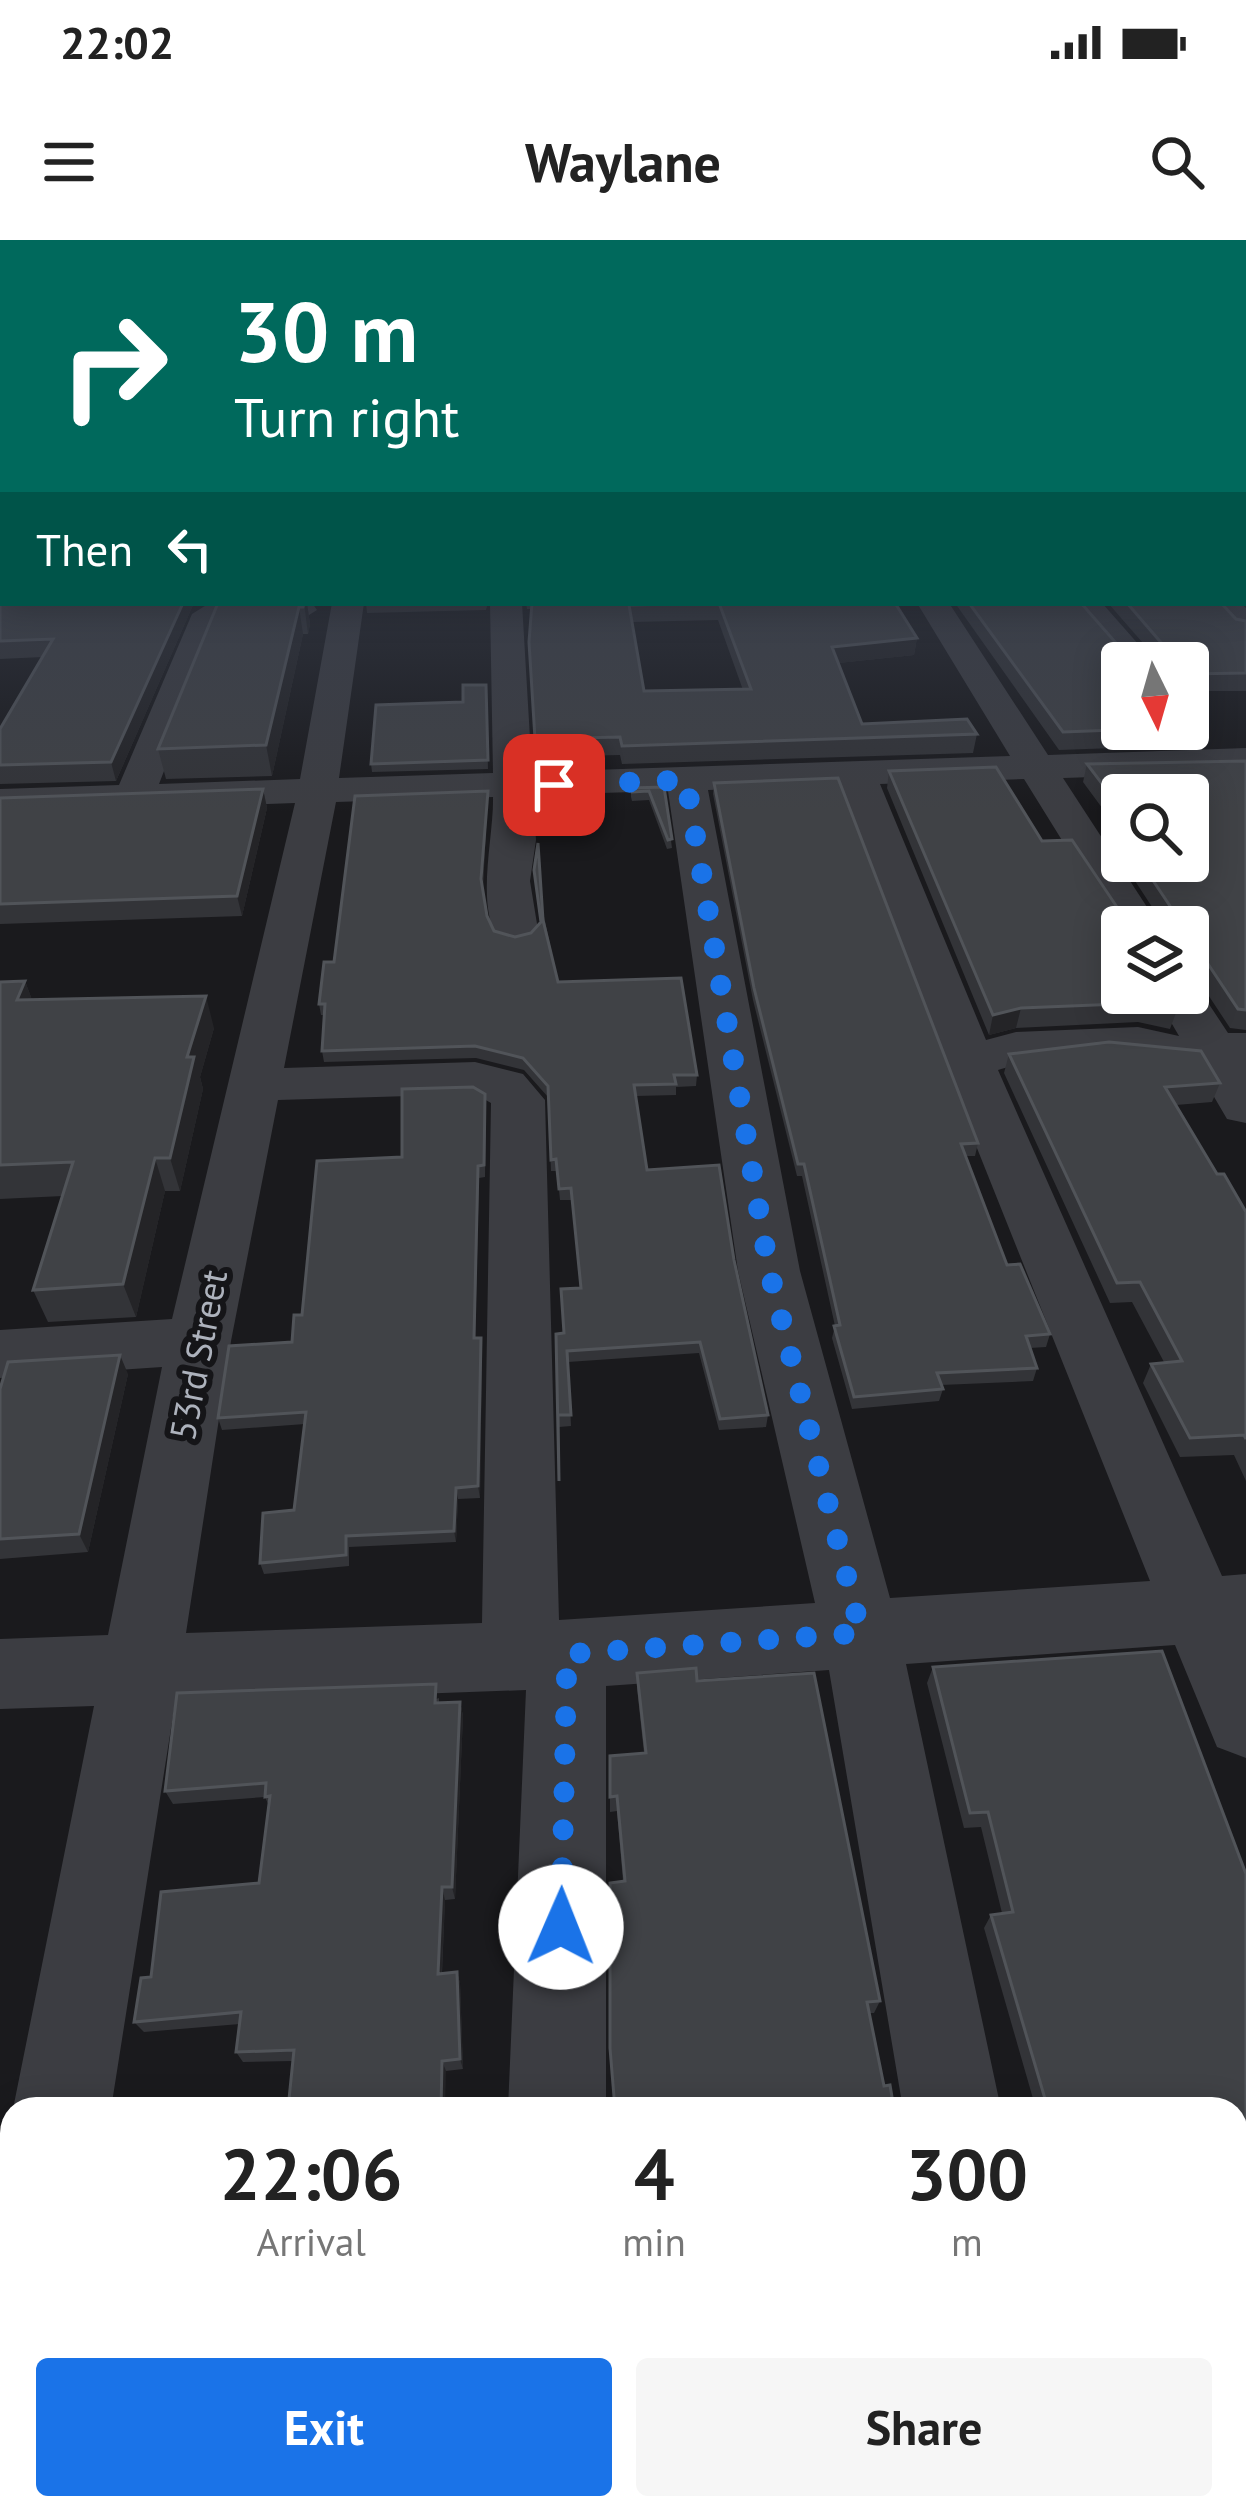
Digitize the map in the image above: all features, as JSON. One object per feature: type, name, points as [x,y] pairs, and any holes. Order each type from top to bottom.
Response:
[{"type":"street","points":[[135,794],[208,614],[348,606]]},
{"type":"street","name":"53rd Street","points":[[64,2097],[199,1341],[317,794],[348,606]]},
{"type":"street","points":[[506,606],[514,840],[508,880],[515,930]]},
{"type":"street","points":[[935,606],[1124,906]]},
{"type":"street","points":[[1088,606],[1119,642]]},
{"type":"street","points":[[1209,738],[1235,761],[1246,796]]},
{"type":"street","points":[[0,802],[1235,761]]},
{"type":"street","points":[[856,774],[969,1063],[1224,1608],[1246,1721]]},
{"type":"street","points":[[686,780],[769,1270],[861,1633],[950,2097]]},
{"type":"street","points":[[1197,1014],[1229,1048],[1246,1107]]},
{"type":"street","points":[[969,1063],[1016,1048],[1138,1042],[1160,1053],[1229,1048]]},
{"type":"street","points":[[257,1084],[475,1078],[504,1085],[518,1100],[544,1653],[557,2097]]},
{"type":"street","points":[[0,1354],[199,1341]]},
{"type":"street","points":[[0,1674],[544,1653],[1224,1608]]},
{"type":"building","points":[[0,606],[182,606],[111,762],[0,765],[0,729],[53,639],[0,641]]},
{"type":"building","points":[[217,606],[303,606],[299,607],[266,745],[158,749]]},
{"type":"building","points":[[532,606],[629,606],[644,691],[751,689],[720,606],[897,606],[917,638],[832,647],[862,724],[967,719],[977,734],[622,746],[620,737],[535,739],[529,642]]},
{"type":"building","points":[[971,606],[1084,606],[1115,642],[1101,642],[1101,731],[1063,732]]},
{"type":"building","points":[[1130,606],[1224,606],[1236,619],[1246,621],[1246,673],[1209,674],[1209,642],[1161,642]]},
{"type":"building","points":[[463,685],[486,685],[488,760],[371,764],[376,705],[463,702]]},
{"type":"building","points":[[1246,761],[1246,1010],[1238,1009],[1209,966],[1209,906],[1170,906],[1154,882],[1209,882],[1209,774],[1101,774],[1101,782],[1087,764]]},
{"type":"building","points":[[996,767],[1042,841],[1072,840],[1116,906],[1101,906],[1101,1005],[1021,1008],[993,1015],[889,771]]},
{"type":"building","points":[[838,778],[978,1143],[961,1144],[1007,1265],[1020,1264],[1050,1334],[1026,1336],[1037,1368],[937,1373],[943,1389],[854,1397],[834,1326],[840,1325],[804,1164],[798,1164],[754,988],[714,783]]},
{"type":"building","points":[[664,787],[672,839],[668,840],[649,791],[632,792],[631,788]]},
{"type":"building","points":[[263,789],[237,896],[0,904],[0,798]]},
{"type":"building","points":[[488,791],[481,879],[494,931],[515,937],[531,933],[541,922],[534,870],[538,843],[543,920],[558,982],[681,978],[697,1075],[674,1075],[676,1084],[634,1085],[647,1170],[719,1165],[768,1415],[720,1419],[700,1342],[567,1351],[571,1415],[558,1415],[559,1481],[556,1334],[564,1333],[561,1289],[581,1288],[571,1188],[559,1189],[556,1159],[551,1160],[548,1086],[523,1058],[475,1046],[322,1051],[325,1004],[319,1004],[324,962],[334,962],[355,796]]},
{"type":"building","points":[[25,981],[17,1000],[206,996],[187,1057],[194,1057],[170,1158],[155,1158],[123,1284],[33,1290],[73,1162],[0,1165],[0,982]]},
{"type":"building","points":[[1109,1042],[1201,1051],[1220,1083],[1165,1087],[1217,1174],[1224,1174],[1246,1212],[1246,1439],[1244,1435],[1190,1438],[1151,1364],[1182,1361],[1140,1282],[1117,1283],[1009,1054]]},
{"type":"building","points":[[473,1087],[485,1094],[484,1165],[478,1166],[474,1338],[481,1338],[478,1486],[456,1488],[454,1531],[346,1536],[346,1555],[260,1563],[263,1513],[294,1510],[306,1412],[218,1418],[229,1346],[292,1342],[294,1315],[302,1315],[317,1161],[402,1157],[402,1089]]},
{"type":"building","points":[[120,1355],[79,1534],[0,1539],[0,1389],[8,1362]]},
{"type":"building","points":[[1162,1651],[1246,1874],[1246,2097],[1044,2097],[991,1915],[1013,1912],[988,1812],[970,1813],[933,1667]]},
{"type":"building","points":[[696,1668],[697,1681],[814,1673],[880,2001],[867,2002],[884,2086],[890,2085],[892,2097],[614,2097],[610,1883],[625,1881],[617,1796],[610,1797],[610,1756],[646,1753],[637,1673]]},
{"type":"building","points":[[436,1684],[435,1703],[460,1702],[452,1887],[442,1887],[438,1974],[457,1972],[460,2059],[442,2061],[441,2097],[289,2097],[294,2050],[236,2052],[241,2012],[134,2022],[141,1978],[151,1977],[161,1892],[259,1883],[270,1796],[265,1797],[266,1783],[165,1791],[177,1693]]},
{"type":"route","points":[[554,785],[686,780],[769,1270],[861,1633],[567,1654],[561,1927]]}]
